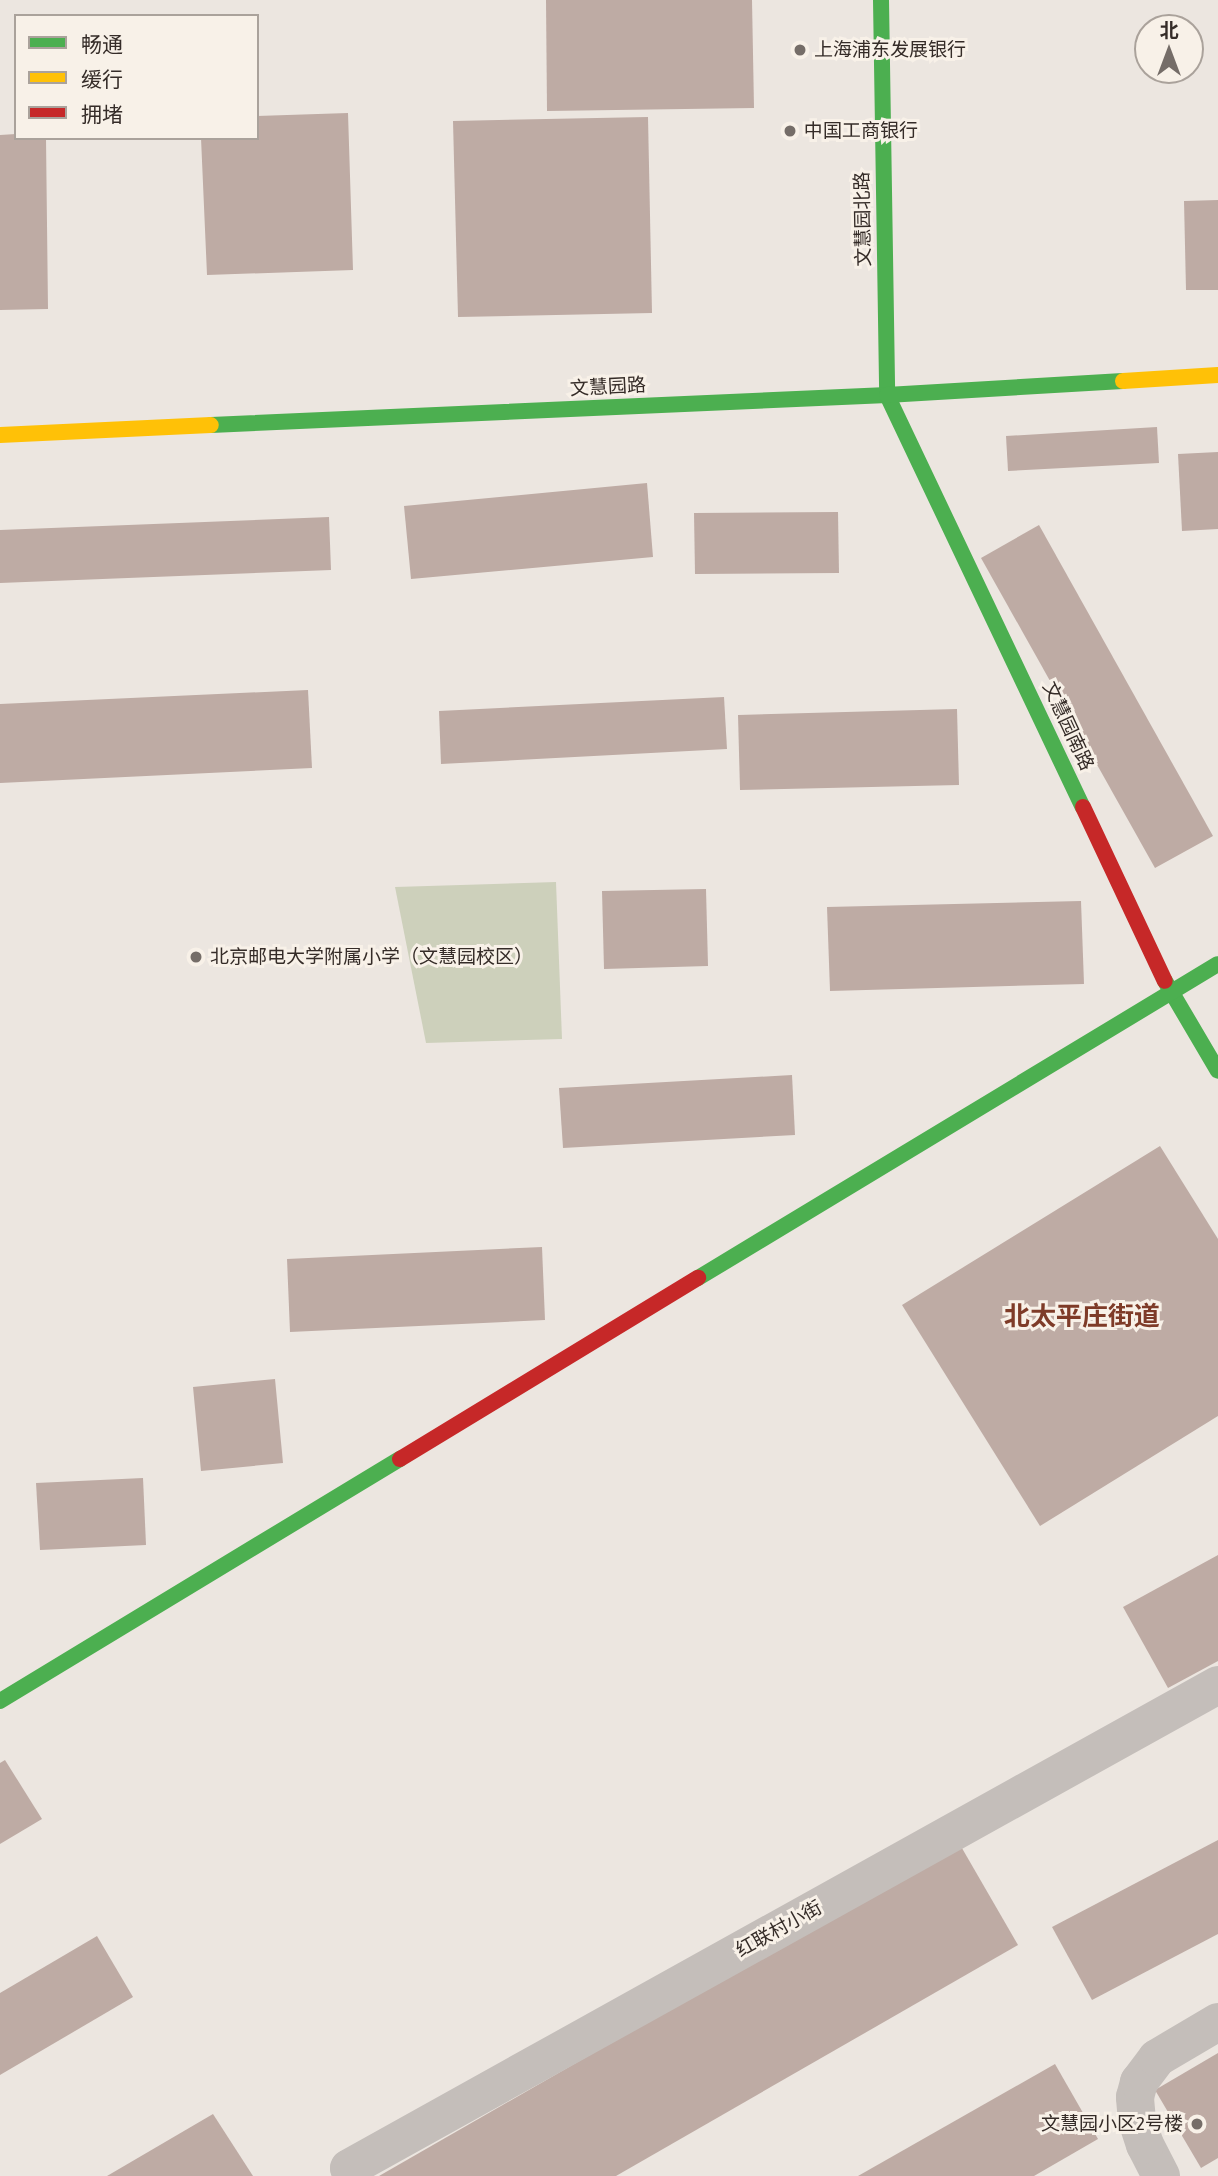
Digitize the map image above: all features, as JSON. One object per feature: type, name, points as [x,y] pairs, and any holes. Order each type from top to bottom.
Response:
[{"type":"street","name":"文慧园北路","points":[[881,0],[887,395]]},
{"type":"street","name":"文慧园路","points":[[0,435],[887,395],[1218,375]]},
{"type":"street","name":"文慧园南路","points":[[887,395],[1171,993],[1218,1071]]},
{"type":"street","points":[[0,1701],[1218,964]]},
{"type":"street","name":"红联村小街","points":[[354,2176],[349,2168],[1218,1685]]},
{"type":"street","points":[[1161,2176],[1144,2145],[1137,2121],[1135,2097],[1139,2082],[1157,2058],[1218,2022]]},
{"type":"green space","points":[[556,882],[562,1039],[426,1043],[395,887]]},
{"type":"building","points":[[546,0],[752,0],[754,108],[547,111]]},
{"type":"building","points":[[348,113],[353,270],[207,275],[201,140],[259,140],[259,116]]},
{"type":"building","points":[[648,117],[652,313],[458,317],[453,121]]},
{"type":"building","points":[[14,134],[14,140],[46,140],[48,309],[0,310],[0,135]]},
{"type":"building","points":[[1218,200],[1218,290],[1186,290],[1184,201]]},
{"type":"building","points":[[1157,427],[1159,463],[1008,471],[1006,436]]},
{"type":"building","points":[[1218,452],[1218,529],[1182,531],[1178,454]]},
{"type":"building","points":[[647,483],[653,557],[411,579],[404,506]]},
{"type":"building","points":[[838,512],[839,573],[695,574],[694,513]]},
{"type":"building","points":[[329,517],[331,570],[0,583],[0,530]]},
{"type":"building","points":[[1039,525],[1213,836],[1155,868],[981,558]]},
{"type":"building","points":[[308,690],[312,768],[0,783],[0,704]]},
{"type":"building","points":[[724,697],[727,749],[441,764],[439,711]]},
{"type":"building","points":[[957,709],[959,785],[740,790],[738,715]]},
{"type":"building","points":[[706,889],[708,966],[604,969],[602,891]]},
{"type":"building","points":[[1081,901],[1084,984],[830,991],[827,907]]},
{"type":"building","points":[[792,1075],[795,1135],[563,1148],[559,1088]]},
{"type":"building","points":[[1160,1146],[1218,1239],[1218,1416],[1040,1526],[902,1305]]},
{"type":"building","points":[[542,1247],[545,1320],[290,1332],[287,1259]]},
{"type":"building","points":[[275,1379],[283,1463],[201,1471],[193,1387]]},
{"type":"building","points":[[143,1478],[146,1545],[40,1550],[36,1483]]},
{"type":"building","points":[[1218,1555],[1218,1661],[1168,1688],[1123,1607]]},
{"type":"building","points":[[5,1760],[42,1819],[0,1844],[0,1763]]},
{"type":"building","points":[[1218,1840],[1218,1934],[1092,2000],[1052,1927]]},
{"type":"building","points":[[959,1843],[1018,1945],[616,2176],[379,2176]]},
{"type":"building","points":[[97,1936],[133,1997],[0,2075],[0,1993]]},
{"type":"building","name":"文慧园小区2号楼","points":[[1218,2053],[1218,2158],[1201,2168],[1155,2090]]},
{"type":"building","points":[[1055,2064],[1098,2139],[1034,2176],[858,2176]]},
{"type":"building","points":[[213,2114],[253,2176],[107,2176]]},
{"type":"traffic: fast","points":[[881,0],[887,395],[1083,807]]},
{"type":"traffic: fast","points":[[211,425],[887,395],[1123,381]]},
{"type":"traffic: fast","points":[[698,1278],[1218,964]]},
{"type":"traffic: fast","points":[[1165,981],[1218,1071]]},
{"type":"traffic: fast","points":[[0,1701],[400,1459]]},
{"type":"traffic: slow","points":[[1123,381],[1218,375]]},
{"type":"traffic: slow","points":[[0,435],[211,425]]},
{"type":"traffic: jam","points":[[1083,807],[1165,981]]},
{"type":"traffic: jam","points":[[400,1459],[698,1278]]},
{"type":"place","name":"上海浦东发展银行","points":[[800,50]]},
{"type":"place","name":"中国工商银行","points":[[790,131]]},
{"type":"place","name":"北京邮电大学附属小学（文慧园校区）","points":[[196,957]]},
{"type":"place","name":"文慧园小区2号楼","points":[[1197,2124]]},
{"type":"district","name":"北太平庄街道","points":[[1082,1317]]}]
